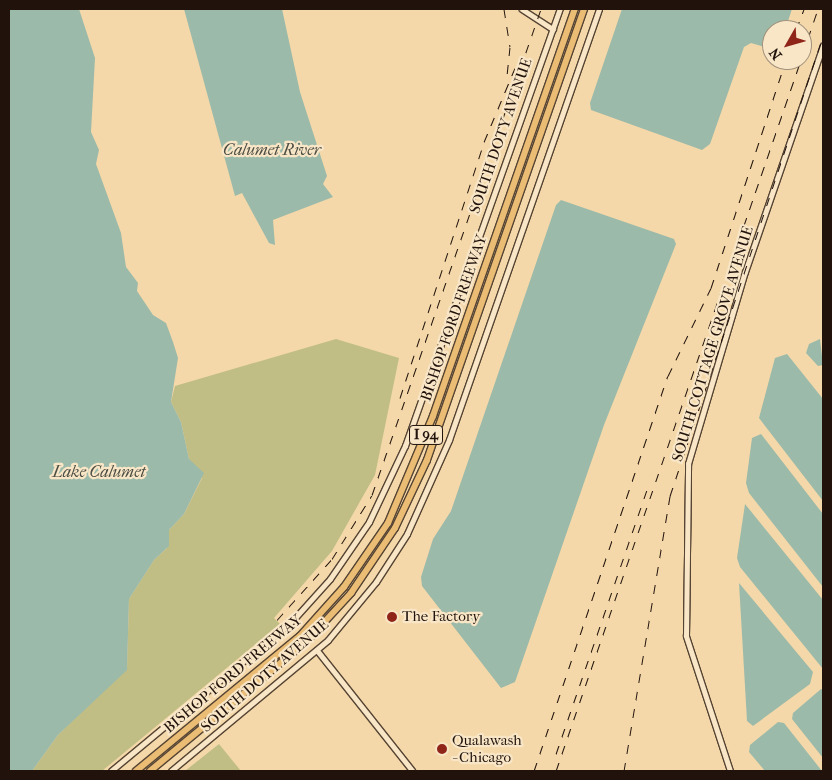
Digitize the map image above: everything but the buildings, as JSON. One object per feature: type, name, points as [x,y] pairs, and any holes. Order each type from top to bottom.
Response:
[{"type":"highway","name":"BISHOP FORD FREEWAY","points":[[136,771],[300,636],[344,587],[388,523],[433,416],[575,9]]},
{"type":"highway","name":"BISHOP FORD FREEWAY","points":[[150,771],[313,635],[350,593],[395,528],[434,441],[584,9]]},
{"type":"street","points":[[522,9],[553,29]]},
{"type":"street","name":"SOUTH DOTY AVENUE","points":[[111,771],[295,618],[330,579],[369,522],[405,446],[560,9]]},
{"type":"street","name":"SOUTH DOTY AVENUE","points":[[171,771],[317,650],[376,582],[426,496],[599,9]]},
{"type":"street","name":"SOUTH COTTAGE GROVE AVENUE","points":[[730,771],[686,636],[688,464],[745,272],[823,46]]},
{"type":"street","points":[[317,650],[413,771]]},
{"type":"shaded area","points":[[336,339],[399,358],[375,475],[332,551],[274,618],[280,624],[102,771],[32,771],[58,735],[127,668],[129,599],[154,560],[167,548],[169,530],[184,514],[202,478],[189,459],[181,422],[171,402],[175,386]]},
{"type":"shaded area","points":[[219,744],[241,771],[185,771]]},
{"type":"water","name":"Lake Calumet","points":[[9,9],[79,9],[95,58],[91,132],[99,150],[96,164],[121,233],[126,267],[138,283],[137,291],[153,315],[166,323],[173,342],[178,358],[171,402],[181,422],[189,459],[204,473],[184,514],[169,530],[169,546],[154,560],[129,599],[127,670],[58,735],[32,771],[9,771]]},
{"type":"water","name":"Calumet River","points":[[184,9],[282,9],[300,92],[327,176],[323,184],[333,197],[273,220],[275,245],[269,243],[242,193],[235,196]]},
{"type":"water","points":[[622,9],[792,9],[788,20],[762,20],[762,46],[751,43],[744,47],[710,144],[702,150],[591,110],[590,103]]},
{"type":"water","points":[[561,200],[674,239],[676,244],[604,425],[515,682],[501,688],[422,586],[421,577],[433,539],[451,511],[556,205]]},
{"type":"water","points":[[820,339],[823,365],[818,366],[806,353],[809,344]]},
{"type":"water","points":[[787,354],[823,399],[823,501],[759,418],[775,358]]},
{"type":"water","points":[[761,434],[823,514],[823,587],[749,493],[746,483],[752,438]]},
{"type":"water","points":[[745,504],[823,600],[823,669],[740,567],[737,558]]},
{"type":"water","points":[[739,583],[813,672],[810,684],[753,726],[747,721]]},
{"type":"water","points":[[821,689],[823,690],[823,758],[792,719],[793,713]]},
{"type":"water","points":[[778,722],[784,723],[822,771],[765,771],[749,752],[750,745]]},
{"type":"railway","points":[[504,9],[510,47],[507,76]]},
{"type":"railway","points":[[277,620],[332,559],[372,495],[541,9]]},
{"type":"railway","points":[[800,20],[804,9]]},
{"type":"railway","points":[[812,27],[818,9]]},
{"type":"railway","points":[[624,771],[670,496],[823,36]]},
{"type":"railway","points":[[400,398],[484,142],[515,68]]},
{"type":"railway","points":[[534,771],[668,376],[711,288],[783,70]]},
{"type":"railway","points":[[556,771],[798,70]]},
{"type":"railway","points":[[556,754],[648,487]]},
{"type":"place","name":"The Factory","points":[[392,617]]},
{"type":"place","name":"Qualawash - Chicago","points":[[442,749]]}]
